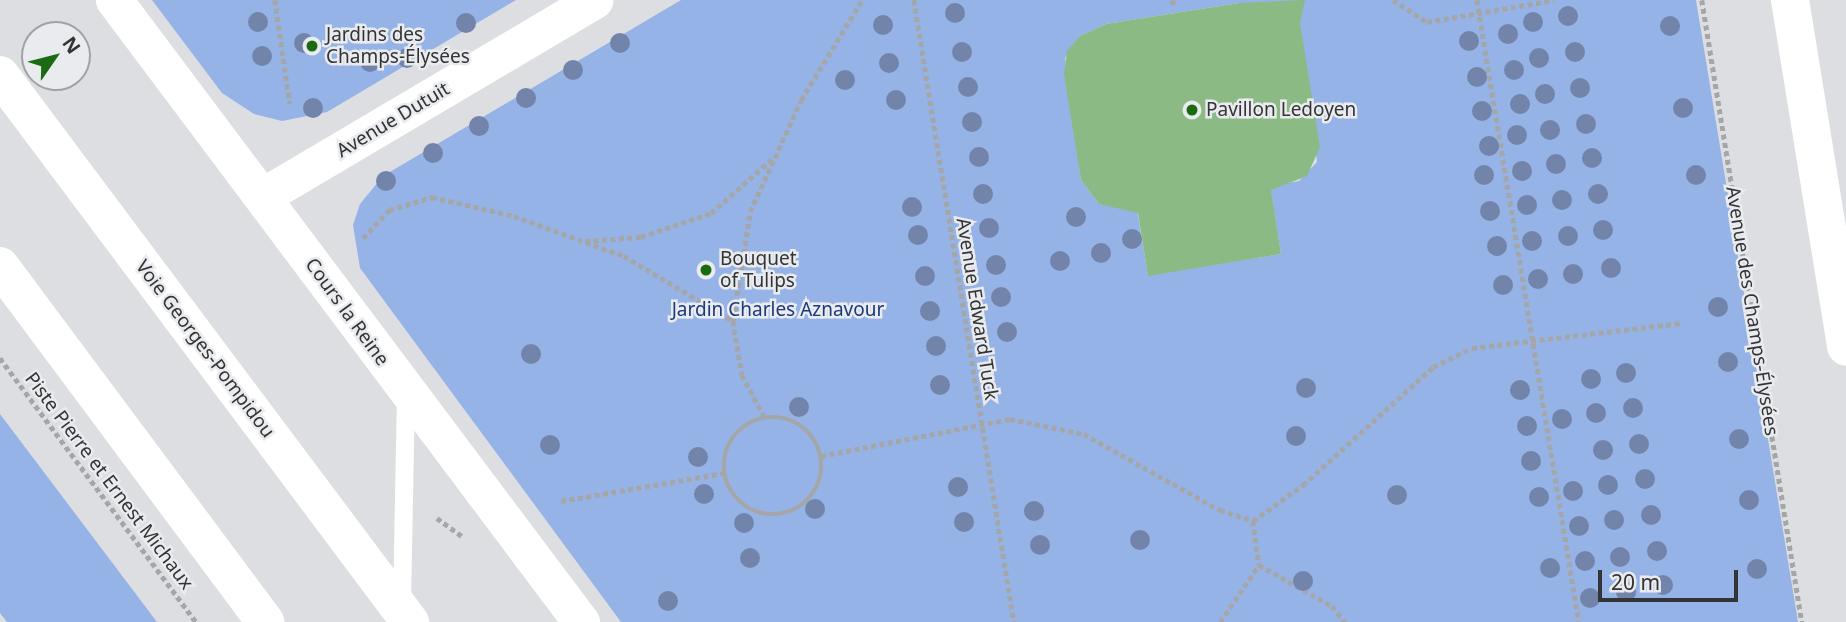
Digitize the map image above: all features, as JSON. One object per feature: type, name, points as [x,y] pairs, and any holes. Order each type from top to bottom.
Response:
[{"type":"main road","points":[[1790,0],[1846,346]]},
{"type":"main road","name":"Voie Georges-Pompidou","points":[[0,75],[406,616]]},
{"type":"main road","points":[[0,266],[265,622]]},
{"type":"street","name":"Cours la Reine","points":[[114,0],[263,196],[406,393],[581,622]]},
{"type":"street","name":"Avenue Dutuit","points":[[263,196],[594,0]]},
{"type":"lane","points":[[406,393],[406,616]]},
{"type":"path","points":[[275,0],[290,104]]},
{"type":"path","points":[[765,418],[729,444],[725,473],[747,508],[789,513],[812,497],[821,456],[806,430],[765,418],[742,375],[733,321],[750,212],[775,156],[862,0]]},
{"type":"path","name":"Avenue Edward Tuck","points":[[914,0],[1014,622]]},
{"type":"path","points":[[1173,0],[1174,9]]},
{"type":"path","points":[[1393,0],[1427,22],[1554,0]]},
{"type":"path","points":[[1477,0],[1579,622]]},
{"type":"path","name":"Avenue des Champs-Élysées","points":[[1702,0],[1802,622]]},
{"type":"path","points":[[583,241],[641,237],[711,213],[775,156]]},
{"type":"path","points":[[363,238],[389,210],[432,197],[583,241],[624,256],[733,321]]},
{"type":"path","points":[[1254,521],[1433,367],[1472,348],[1682,323]]},
{"type":"path","name":"Piste Pierre et Ernest Michaux","points":[[0,358],[196,622]]},
{"type":"path","points":[[821,456],[1010,419],[1084,434],[1220,510],[1254,521]]},
{"type":"path","points":[[561,501],[725,473]]},
{"type":"path","points":[[426,508],[461,538],[468,534]]},
{"type":"path","points":[[1220,622],[1259,565],[1254,521]]},
{"type":"path","points":[[1259,565],[1332,606],[1345,622]]},
{"type":"green space","name":"Jardins des Champs-Élysées","points":[[152,0],[516,0],[327,112],[282,121],[254,114],[222,93]]},
{"type":"green space","name":"Jardin Charles Aznavour","points":[[681,0],[1696,0],[1798,622],[621,622],[360,268],[353,225],[360,204],[383,176]],"holes":[[[1239,3],[1299,20],[1317,162],[1299,181],[1270,186],[1281,254],[1148,275],[1137,209],[1099,204],[1081,180],[1065,58],[1080,36],[1106,24]]]},
{"type":"green space","points":[[0,414],[157,622],[7,622],[0,613]]},
{"type":"building","name":"Pavillon Ledoyen","points":[[1305,0],[1300,23],[1320,147],[1307,176],[1271,190],[1281,254],[1148,276],[1138,213],[1099,204],[1081,180],[1064,74],[1067,51],[1080,36],[1106,24],[1239,3]]},
{"type":"place","name":"Jardins des Champs-Élysées","points":[[312,46]]},
{"type":"place","name":"Pavillon Ledoyen","points":[[1192,110]]},
{"type":"place","name":"Bouquet of Tulips","points":[[706,270]]}]
